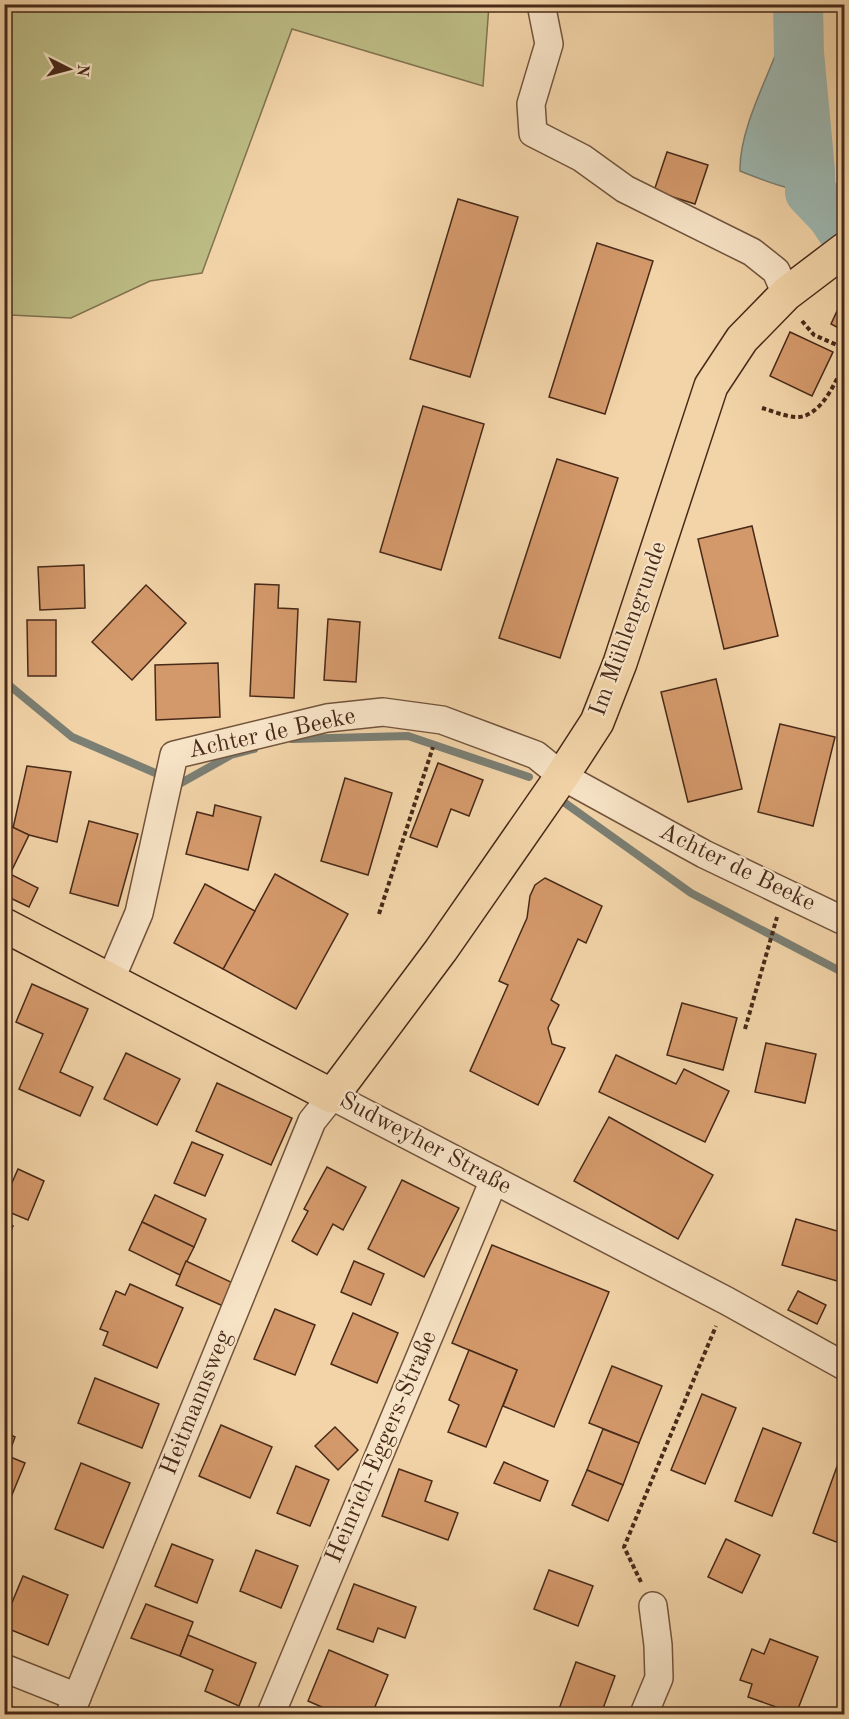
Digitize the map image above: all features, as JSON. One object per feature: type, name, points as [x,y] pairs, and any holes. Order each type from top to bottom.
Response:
[{"type":"main road","name":"Im Mühlengrunde","points":[[332,1096],[441,950],[597,722],[620,663],[711,386],[742,339],[786,294],[844,250]]},
{"type":"main road","name":"Sudweyher Straße","points":[[4,925],[332,1096]]},
{"type":"street","points":[[541,4],[549,45],[531,104],[533,133],[582,158],[625,189],[752,252],[776,271],[786,294]]},
{"type":"street","name":"Achter de Beeke","points":[[110,981],[139,913],[174,755],[327,718],[383,712],[442,720],[536,754],[562,776],[704,854],[844,921]]},
{"type":"street","name":"Sudweyher Straße","points":[[332,1096],[727,1301],[844,1366]]},
{"type":"street","name":"Heitmannsweg","points":[[73,1706],[312,1121],[332,1096]]},
{"type":"street","name":"Heinrich-Eggers-Straße","points":[[271,1714],[494,1180]]},
{"type":"street","points":[[644,1714],[659,1678],[653,1606]]},
{"type":"street","points":[[4,1668],[73,1706]]},
{"type":"path","points":[[786,294],[802,321],[814,335],[837,345],[844,351]]},
{"type":"path","points":[[762,408],[797,417],[818,409],[844,363]]},
{"type":"path","points":[[379,914],[436,738]]},
{"type":"path","points":[[745,1029],[774,925]]},
{"type":"path","points":[[653,1606],[624,1547],[727,1301]]},
{"type":"shaded area","points":[[4,5],[489,5],[483,86],[292,29],[202,273],[150,281],[71,318],[10,315],[4,312]]},
{"type":"water","points":[[779,46],[810,56],[823,112],[830,162],[823,190],[791,188],[740,171],[748,124]]},
{"type":"building","points":[[667,152],[708,165],[695,204],[654,191]]},
{"type":"building","points":[[458,199],[518,217],[470,377],[410,359]]},
{"type":"building","points":[[597,243],[653,261],[605,414],[549,397]]},
{"type":"building","points":[[844,296],[844,331],[831,324]]},
{"type":"building","points":[[790,332],[833,352],[812,396],[770,376]]},
{"type":"building","points":[[423,406],[484,424],[441,570],[380,552]]},
{"type":"building","points":[[557,459],[618,478],[560,658],[499,638]]},
{"type":"building","points":[[752,526],[778,636],[724,649],[698,539]]},
{"type":"building","points":[[84,565],[85,608],[40,610],[38,567]]},
{"type":"building","points":[[255,584],[279,585],[278,608],[298,609],[294,698],[250,696]]},
{"type":"building","points":[[146,585],[186,623],[132,680],[92,642]]},
{"type":"building","points":[[328,619],[360,622],[356,682],[324,680]]},
{"type":"building","points":[[27,620],[56,620],[56,676],[28,676]]},
{"type":"building","points":[[218,663],[220,717],[156,720],[155,665]]},
{"type":"building","points":[[716,679],[742,789],[688,802],[661,692]]},
{"type":"building","points":[[780,724],[835,737],[813,826],[758,812]]},
{"type":"building","points":[[438,763],[483,780],[469,816],[451,809],[437,847],[410,837]]},
{"type":"building","points":[[27,766],[71,772],[57,842],[29,835],[13,828]]},
{"type":"building","points":[[345,778],[392,793],[368,875],[321,861]]},
{"type":"building","points":[[215,805],[261,817],[248,870],[186,854],[197,812],[213,816]]},
{"type":"building","points":[[89,821],[138,834],[118,906],[70,893]]},
{"type":"building","points":[[4,823],[29,835],[10,874],[38,888],[29,907],[4,895]]},
{"type":"building","points":[[275,874],[348,914],[296,1009],[223,969]]},
{"type":"building","points":[[545,878],[602,906],[586,943],[578,939],[551,1000],[559,1005],[548,1028],[552,1044],[565,1048],[538,1105],[470,1071],[508,985],[499,981],[527,918],[530,896],[535,885]]},
{"type":"building","points":[[205,884],[255,911],[223,969],[174,943]]},
{"type":"building","points":[[32,984],[88,1009],[60,1072],[93,1087],[80,1116],[19,1089],[43,1034],[16,1022]]},
{"type":"building","points":[[682,1003],[737,1018],[723,1070],[667,1055]]},
{"type":"building","points":[[766,1043],[816,1054],[805,1103],[755,1092]]},
{"type":"building","points":[[126,1053],[180,1079],[157,1125],[104,1099]]},
{"type":"building","points":[[616,1055],[676,1084],[684,1069],[729,1091],[705,1142],[599,1092]]},
{"type":"building","points":[[217,1083],[292,1118],[271,1165],[196,1131]]},
{"type":"building","points":[[609,1117],[713,1175],[678,1239],[574,1181]]},
{"type":"building","points":[[192,1142],[223,1155],[205,1196],[174,1183]]},
{"type":"building","points":[[327,1167],[366,1187],[343,1230],[333,1224],[317,1255],[292,1241],[308,1211],[304,1209]]},
{"type":"building","points":[[18,1169],[44,1181],[28,1220],[4,1210],[4,1201]]},
{"type":"building","points":[[402,1180],[459,1208],[424,1277],[368,1249]]},
{"type":"building","points":[[155,1195],[206,1219],[194,1247],[142,1222]]},
{"type":"building","points":[[796,1219],[844,1233],[844,1283],[782,1265]]},
{"type":"building","points":[[4,1222],[13,1226],[4,1246]]},
{"type":"building","points":[[142,1222],[194,1247],[180,1275],[129,1250]]},
{"type":"building","points":[[492,1245],[609,1292],[554,1427],[503,1406],[517,1370],[452,1343]]},
{"type":"building","points":[[186,1261],[233,1283],[223,1306],[176,1285]]},
{"type":"building","points":[[354,1261],[384,1274],[371,1305],[341,1292]]},
{"type":"building","points":[[130,1284],[183,1308],[157,1368],[103,1345],[108,1332],[100,1329],[116,1291],[125,1295]]},
{"type":"building","points":[[798,1291],[826,1305],[817,1324],[788,1310]]},
{"type":"building","points":[[275,1309],[315,1325],[295,1375],[254,1359]]},
{"type":"building","points":[[353,1313],[398,1333],[377,1383],[331,1364]]},
{"type":"building","points":[[469,1350],[517,1370],[486,1447],[448,1432],[459,1405],[449,1400]]},
{"type":"building","points":[[612,1366],[662,1386],[639,1443],[589,1423]]},
{"type":"building","points":[[95,1378],[159,1404],[142,1448],[78,1423]]},
{"type":"building","points":[[702,1394],[736,1408],[705,1484],[671,1470]]},
{"type":"building","points":[[221,1425],[272,1447],[250,1498],[199,1476]]},
{"type":"building","points":[[335,1427],[358,1450],[338,1470],[315,1446]]},
{"type":"building","points":[[763,1428],[801,1443],[772,1516],[735,1501]]},
{"type":"building","points":[[603,1429],[639,1443],[623,1485],[587,1470]]},
{"type":"building","points":[[4,1432],[15,1437],[8,1456],[25,1463],[7,1507],[4,1506]]},
{"type":"building","points":[[844,1447],[844,1545],[813,1533]]},
{"type":"building","points":[[504,1462],[548,1481],[540,1501],[494,1483]]},
{"type":"building","points":[[81,1463],[130,1483],[103,1548],[55,1529]]},
{"type":"building","points":[[296,1466],[329,1480],[310,1526],[277,1513]]},
{"type":"building","points":[[399,1469],[432,1481],[425,1501],[458,1513],[448,1540],[382,1516]]},
{"type":"building","points":[[587,1470],[623,1485],[608,1521],[572,1505]]},
{"type":"building","points":[[726,1539],[760,1555],[742,1593],[708,1577]]},
{"type":"building","points":[[172,1544],[213,1560],[197,1603],[155,1586]]},
{"type":"building","points":[[256,1550],[298,1566],[281,1608],[240,1591]]},
{"type":"building","points":[[549,1570],[593,1586],[578,1626],[534,1609]]},
{"type":"building","points":[[23,1576],[68,1595],[48,1645],[4,1627]]},
{"type":"building","points":[[354,1584],[416,1607],[405,1638],[378,1628],[373,1642],[337,1629]]},
{"type":"building","points":[[146,1604],[193,1622],[180,1656],[131,1638]]},
{"type":"building","points":[[188,1635],[256,1663],[239,1706],[205,1691],[213,1670],[180,1656]]},
{"type":"building","points":[[770,1639],[818,1657],[796,1714],[748,1697],[752,1684],[740,1680],[752,1649],[764,1654]]},
{"type":"building","points":[[329,1650],[388,1675],[372,1714],[338,1714],[308,1701]]},
{"type":"building","points":[[576,1662],[615,1676],[601,1714],[573,1714],[559,1709]]},
{"type":"building","points":[[4,1705],[16,1708],[14,1714],[4,1714]]},
{"type":"waterway","points":[[798,4],[799,53],[810,192],[831,214],[844,233]]},
{"type":"waterway","points":[[4,681],[72,737],[160,775]]},
{"type":"waterway","points":[[292,739],[408,736],[529,777]]},
{"type":"waterway","points":[[181,783],[231,755],[254,749]]},
{"type":"waterway","points":[[565,803],[691,893],[844,973]]}]
